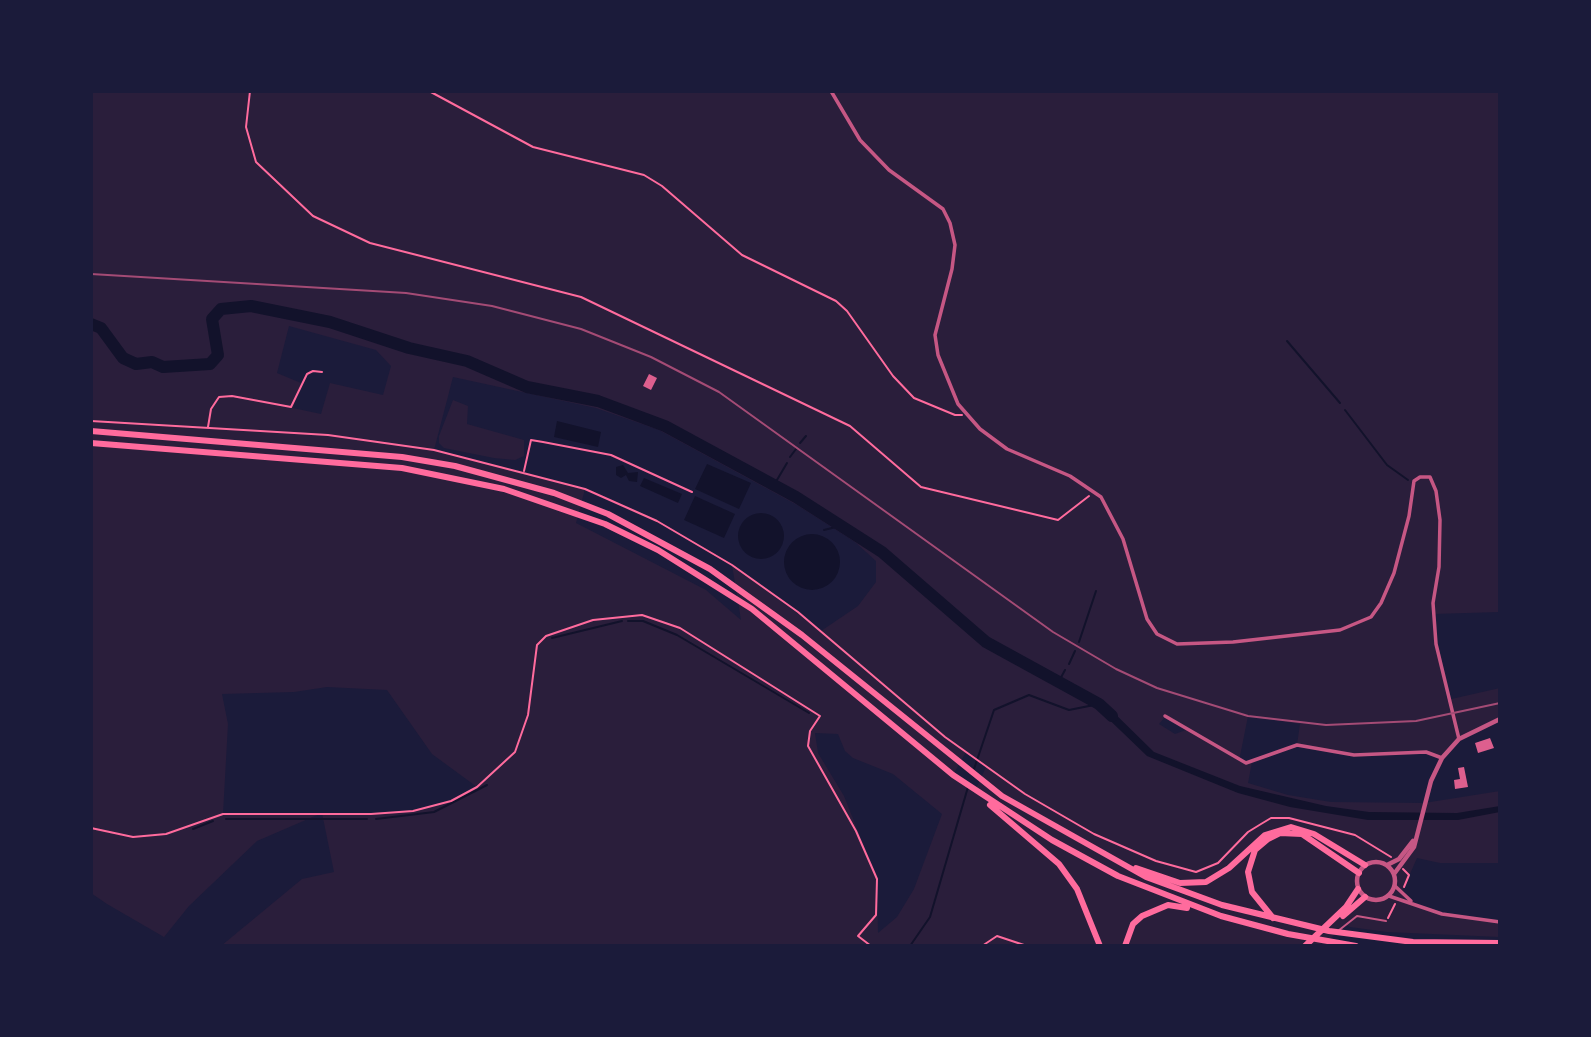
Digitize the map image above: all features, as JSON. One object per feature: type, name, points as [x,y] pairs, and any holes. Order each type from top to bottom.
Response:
[{"type":"highway","points":[[91,431],[402,457],[455,466],[554,493],[608,514],[710,569],[802,635],[980,780],[1047,823],[1116,862],[1177,890],[1275,920],[1311,928],[1421,942],[1500,943]]},
{"type":"highway","points":[[91,443],[402,468],[480,483],[552,503],[606,524],[658,551],[752,609],[953,775],[1052,840],[1118,876],[1174,899],[1247,923]]},
{"type":"highway","points":[[978,793],[1059,864],[1077,889],[1100,946]]},
{"type":"highway","points":[[1116,862],[1180,883],[1206,882],[1229,868],[1265,835],[1291,827],[1314,834],[1365,865]]},
{"type":"highway","points":[[1275,920],[1252,892],[1248,872],[1255,850],[1268,839],[1280,833],[1303,834],[1359,873]]},
{"type":"highway","points":[[1305,946],[1346,907],[1358,889]]},
{"type":"highway","points":[[1311,946],[1365,897]]},
{"type":"highway","points":[[1125,946],[1133,924],[1142,916],[1168,905],[1302,937],[1356,946]]},
{"type":"street","points":[[831,91],[860,140],[889,170],[943,209],[950,223],[955,246],[953,269],[935,335],[946,377],[967,415],[1007,449],[1070,476],[1096,491],[1111,512],[1124,539],[1147,619],[1157,634],[1177,644],[1197,645],[1340,630],[1371,617],[1381,603],[1394,573],[1409,516],[1414,481],[1420,477],[1430,477],[1436,491],[1440,520],[1439,567],[1433,603],[1436,644],[1459,739]]},
{"type":"street","points":[[1165,716],[1246,763],[1297,745],[1354,755],[1426,752],[1443,758]]},
{"type":"street","points":[[1394,874],[1411,854],[1431,781],[1443,758],[1459,739],[1500,719]]},
{"type":"street","points":[[1387,865],[1395,861],[1415,837]]},
{"type":"street","points":[[1375,862],[1387,865],[1394,874],[1395,886],[1389,896],[1377,901],[1365,897],[1358,889],[1359,873],[1365,865],[1375,862]]},
{"type":"street","points":[[1395,886],[1412,902]]},
{"type":"street","points":[[1389,896],[1442,914],[1500,922]]},
{"type":"lane","points":[[1323,946],[1351,918],[1361,916],[1387,921]]},
{"type":"path","points":[[250,91],[246,127],[256,162],[313,216],[370,243],[581,297],[850,426],[921,487],[1058,520],[1096,491]]},
{"type":"path","points":[[429,91],[533,147],[644,175],[662,186],[743,255],[836,301],[847,311],[893,376],[914,398],[954,415],[967,415]]},
{"type":"path","points":[[208,428],[211,409],[219,397],[232,396],[291,407],[307,374],[313,370],[322,372]]},
{"type":"path","points":[[91,421],[328,435],[434,450],[524,471],[585,489],[657,521],[732,565],[798,612],[986,767],[1025,794],[1094,834],[1156,861],[1191,872],[1213,867],[1248,832],[1271,818],[1289,818],[1355,835],[1395,861]]},
{"type":"path","points":[[524,471],[531,440],[611,455],[692,492]]},
{"type":"path","points":[[91,828],[133,836],[166,834],[223,814],[371,814],[413,811],[452,801],[477,787],[515,752],[528,715],[537,645],[546,636],[593,620],[642,615],[680,628],[820,716],[810,730],[808,746],[856,831],[877,879],[876,915],[858,936],[871,946]]},
{"type":"path","points":[[1401,866],[1409,875],[1402,892]]},
{"type":"path","points":[[1387,921],[1398,899]]},
{"type":"path","points":[[982,946],[997,936],[1027,946]]},
{"type":"shaded area","points":[[91,91],[1500,91],[1500,612],[1433,614],[1447,700],[1500,688],[1500,719],[1459,739],[1442,758],[1425,752],[1354,755],[1297,745],[1300,724],[1248,716],[1239,761],[1252,762],[1248,783],[1288,795],[1331,802],[1424,803],[1500,791],[1500,863],[1440,863],[1417,858],[1402,892],[1412,902],[1442,914],[1500,922],[1500,937],[1387,932],[1345,924],[1323,946],[221,946],[302,879],[334,872],[322,814],[413,811],[451,801],[477,787],[432,754],[387,690],[327,687],[294,692],[222,694],[228,724],[223,814],[320,814],[257,841],[189,906],[164,937],[91,893]],"holes":[[[289,326],[376,350],[391,366],[383,395],[330,383],[321,414],[293,408],[301,383],[277,373]],[[453,377],[596,408],[659,430],[797,505],[855,542],[876,561],[876,582],[858,606],[821,631],[732,565],[741,620],[706,590],[576,523],[585,489],[434,450]],[[1165,717],[1186,729],[1175,734],[1159,724]],[[815,733],[838,734],[845,751],[853,758],[893,774],[942,814],[914,889],[897,917],[878,933],[877,879],[844,796],[818,753]],[[966,752],[986,767],[974,793],[953,775]]]},
{"type":"shaded area","points":[[453,400],[468,406],[467,424],[524,440],[524,456],[515,460],[494,458],[444,448],[439,443],[439,436]]},
{"type":"shaded area","points":[[557,421],[601,432],[598,447],[554,437]]},
{"type":"shaded area","points":[[707,464],[751,483],[739,509],[695,489]]},
{"type":"shaded area","points":[[623,465],[628,473],[638,472],[637,482],[629,481],[626,475],[621,478],[616,475],[616,467]]},
{"type":"shaded area","points":[[644,478],[682,494],[678,503],[640,486]]},
{"type":"shaded area","points":[[695,496],[735,514],[724,538],[684,520]]},
{"type":"shaded area","points":[[761,513],[778,519],[784,536],[778,553],[761,559],[744,553],[738,536],[744,519]]},
{"type":"shaded area","points":[[812,534],[823,536],[832,542],[838,551],[838,573],[832,582],[823,588],[812,590],[801,588],[792,582],[786,573],[784,562],[786,551],[792,542],[801,536]]},
{"type":"shaded area","points":[[1103,702],[1154,752],[1240,786],[1326,806],[1369,812],[1457,813],[1500,806],[1500,812],[1458,820],[1368,820],[1290,807],[1238,793],[1147,756],[1096,707]]},
{"type":"building","points":[[649,374],[657,378],[651,390],[643,386]]},
{"type":"building","points":[[1490,738],[1494,748],[1478,753],[1475,743]]},
{"type":"building","points":[[1464,767],[1468,787],[1455,789],[1454,780],[1460,779],[1458,768]]},
{"type":"waterway","points":[[91,324],[101,328],[123,358],[136,364],[152,362],[163,367],[210,364],[218,355],[212,319],[221,309],[251,306],[330,322],[409,348],[467,361],[527,387],[598,401],[665,426],[796,497],[882,552],[986,642],[1099,704],[1112,716]]},
{"type":"waterway","points":[[1287,341],[1340,403]]},
{"type":"waterway","points":[[1345,410],[1387,465],[1408,480]]},
{"type":"waterway","points":[[800,443],[806,436]]},
{"type":"waterway","points":[[790,457],[796,449]]},
{"type":"waterway","points":[[774,485],[787,463]]},
{"type":"waterway","points":[[824,530],[840,526]]},
{"type":"waterway","points":[[1079,642],[1096,591]]},
{"type":"waterway","points":[[552,638],[622,621]]},
{"type":"waterway","points":[[628,621],[643,621],[677,635],[809,713]]},
{"type":"waterway","points":[[1069,664],[1075,651]]},
{"type":"waterway","points":[[1058,683],[1065,670]]},
{"type":"waterway","points":[[974,769],[994,710],[1029,695],[1069,710],[1099,704]]},
{"type":"waterway","points":[[376,819],[434,812],[487,785]]},
{"type":"waterway","points":[[910,946],[930,917],[968,787]]},
{"type":"waterway","points":[[226,819],[367,819]]},
{"type":"waterway","points":[[193,829],[213,821]]},
{"type":"railway","points":[[91,274],[406,293],[492,306],[581,329],[651,357],[719,392],[1053,632],[1116,669],[1157,688],[1248,716],[1326,725],[1416,721],[1500,703]]}]
